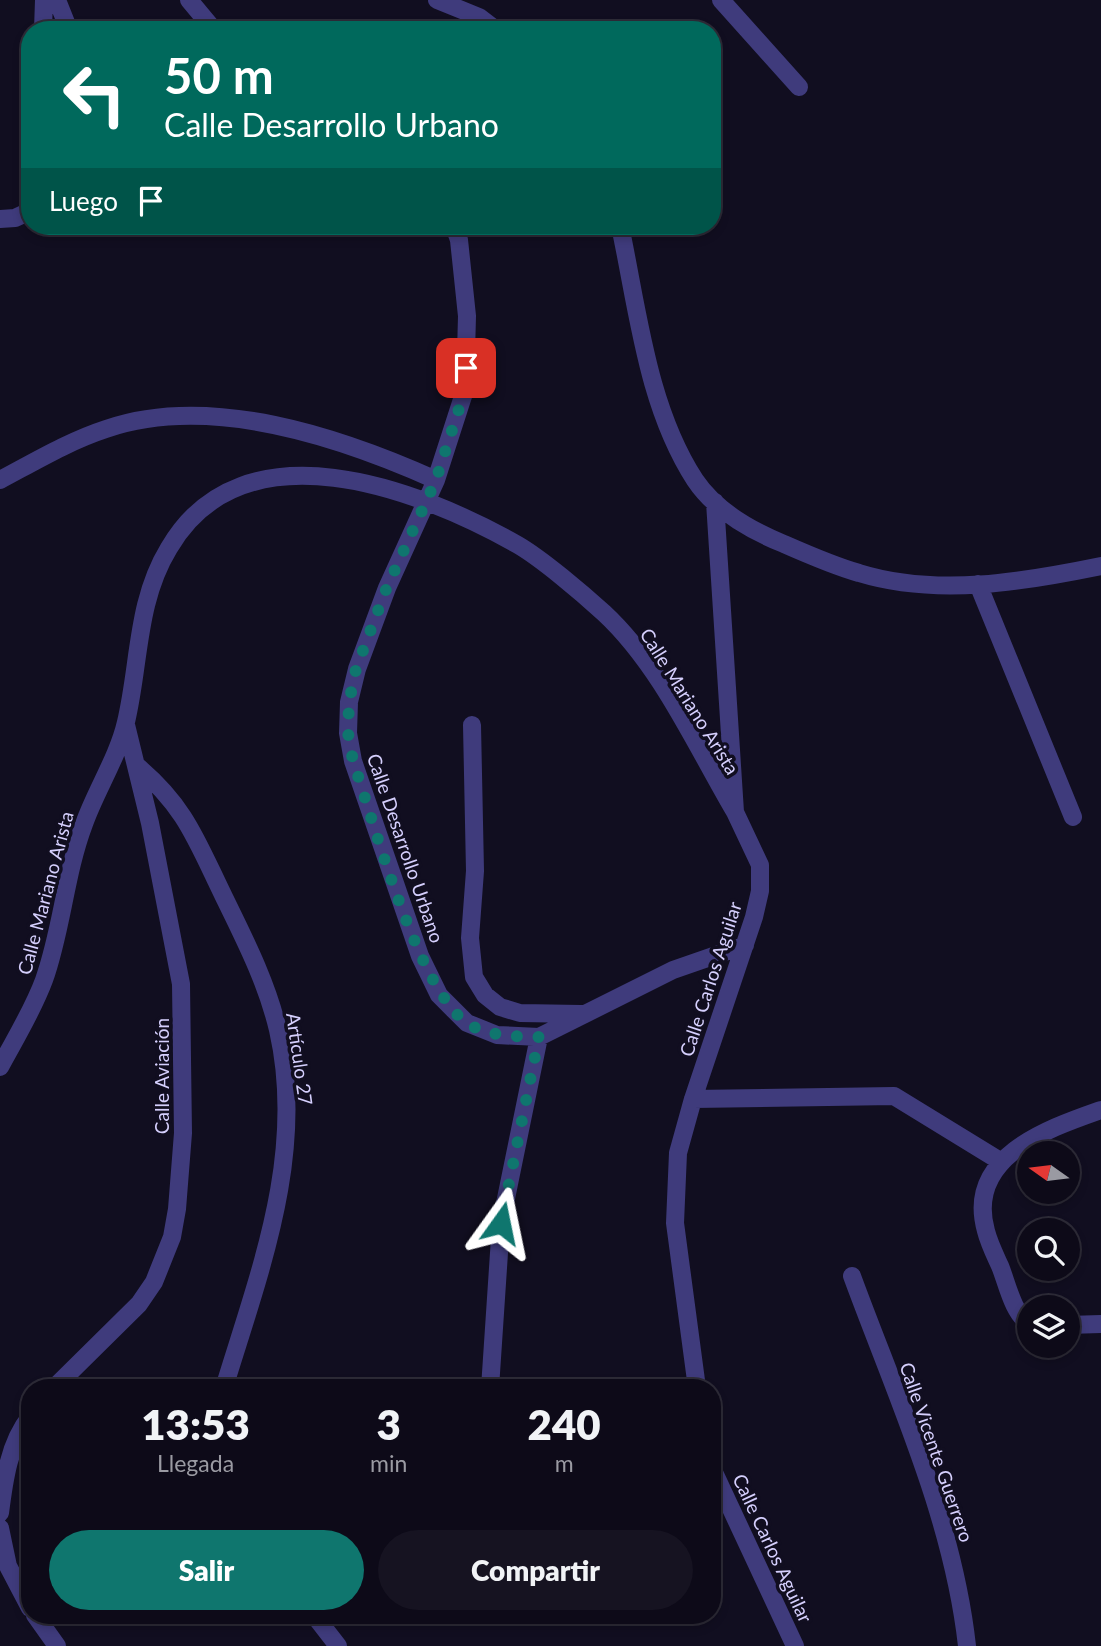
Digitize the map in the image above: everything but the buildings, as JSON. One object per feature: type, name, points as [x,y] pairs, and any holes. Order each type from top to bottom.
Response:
[{"type":"street","points":[[43,21],[44,0]]},
{"type":"street","points":[[57,0],[65,21]]},
{"type":"street","points":[[189,0],[206,21]]},
{"type":"street","points":[[437,0],[484,21]]},
{"type":"street","points":[[722,0],[799,87]]},
{"type":"street","points":[[0,219],[21,215]]},
{"type":"street","name":"Calle Desarrollo Urbano","points":[[457,235],[467,316],[465,390],[436,480],[387,587],[356,669],[349,702],[348,733],[353,761],[420,956],[439,995],[467,1023],[497,1035],[539,1037]]},
{"type":"street","points":[[622,235],[658,397],[673,436],[696,481],[715,502],[765,536],[860,574],[913,584],[978,584],[1101,566]]},
{"type":"street","points":[[0,480],[107,428],[155,418],[215,417],[293,429],[351,443],[436,480]]},
{"type":"street","name":"Calle Mariano Arista","points":[[0,1067],[44,981],[84,824],[126,725],[142,616],[152,579],[170,546],[194,514],[250,484],[318,475],[365,481],[426,501],[520,546],[604,613],[653,674],[735,812]]},
{"type":"street","name":"Calle Carlos Aguilar","points":[[696,1379],[674,1198],[678,1153],[692,1100],[745,945],[760,891],[760,865],[735,812],[715,502]]},
{"type":"street","points":[[978,584],[1073,817]]},
{"type":"street","name":"Calle Aviación","points":[[63,1379],[139,1304],[154,1282],[172,1237],[177,1209],[183,1133],[181,984],[137,766],[126,725]]},
{"type":"street","points":[[472,725],[475,871],[470,938],[474,977],[485,995],[500,1007],[520,1013],[581,1014]]},
{"type":"street","name":"Artículo 27","points":[[137,766],[163,788],[181,810],[243,935],[263,981],[278,1031],[286,1089],[287,1139],[275,1222],[227,1379]]},
{"type":"street","points":[[492,1379],[501,1223],[539,1037],[691,962],[745,945]]},
{"type":"street","points":[[692,1100],[894,1096],[1000,1161]]},
{"type":"street","points":[[1017,1309],[985,1230],[983,1201],[990,1177],[1000,1161],[1018,1147],[1066,1122],[1101,1110]]},
{"type":"street","name":"Calle Vicente Guerrero","points":[[852,1276],[944,1531],[956,1575],[967,1646]]},
{"type":"street","points":[[1080,1325],[1101,1324]]},
{"type":"street","points":[[0,1513],[5,1471],[21,1431]]},
{"type":"street","name":"Calle Carlos Aguilar","points":[[721,1486],[773,1592],[795,1646]]},
{"type":"street","points":[[0,1528],[8,1566],[21,1591]]},
{"type":"street","points":[[41,1624],[57,1646]]},
{"type":"street","points":[[321,1624],[338,1646]]},
{"type":"route","points":[[466,368],[465,390],[436,480],[387,587],[356,669],[349,702],[348,733],[353,761],[420,956],[439,995],[467,1023],[497,1035],[539,1037],[501,1223]]}]
